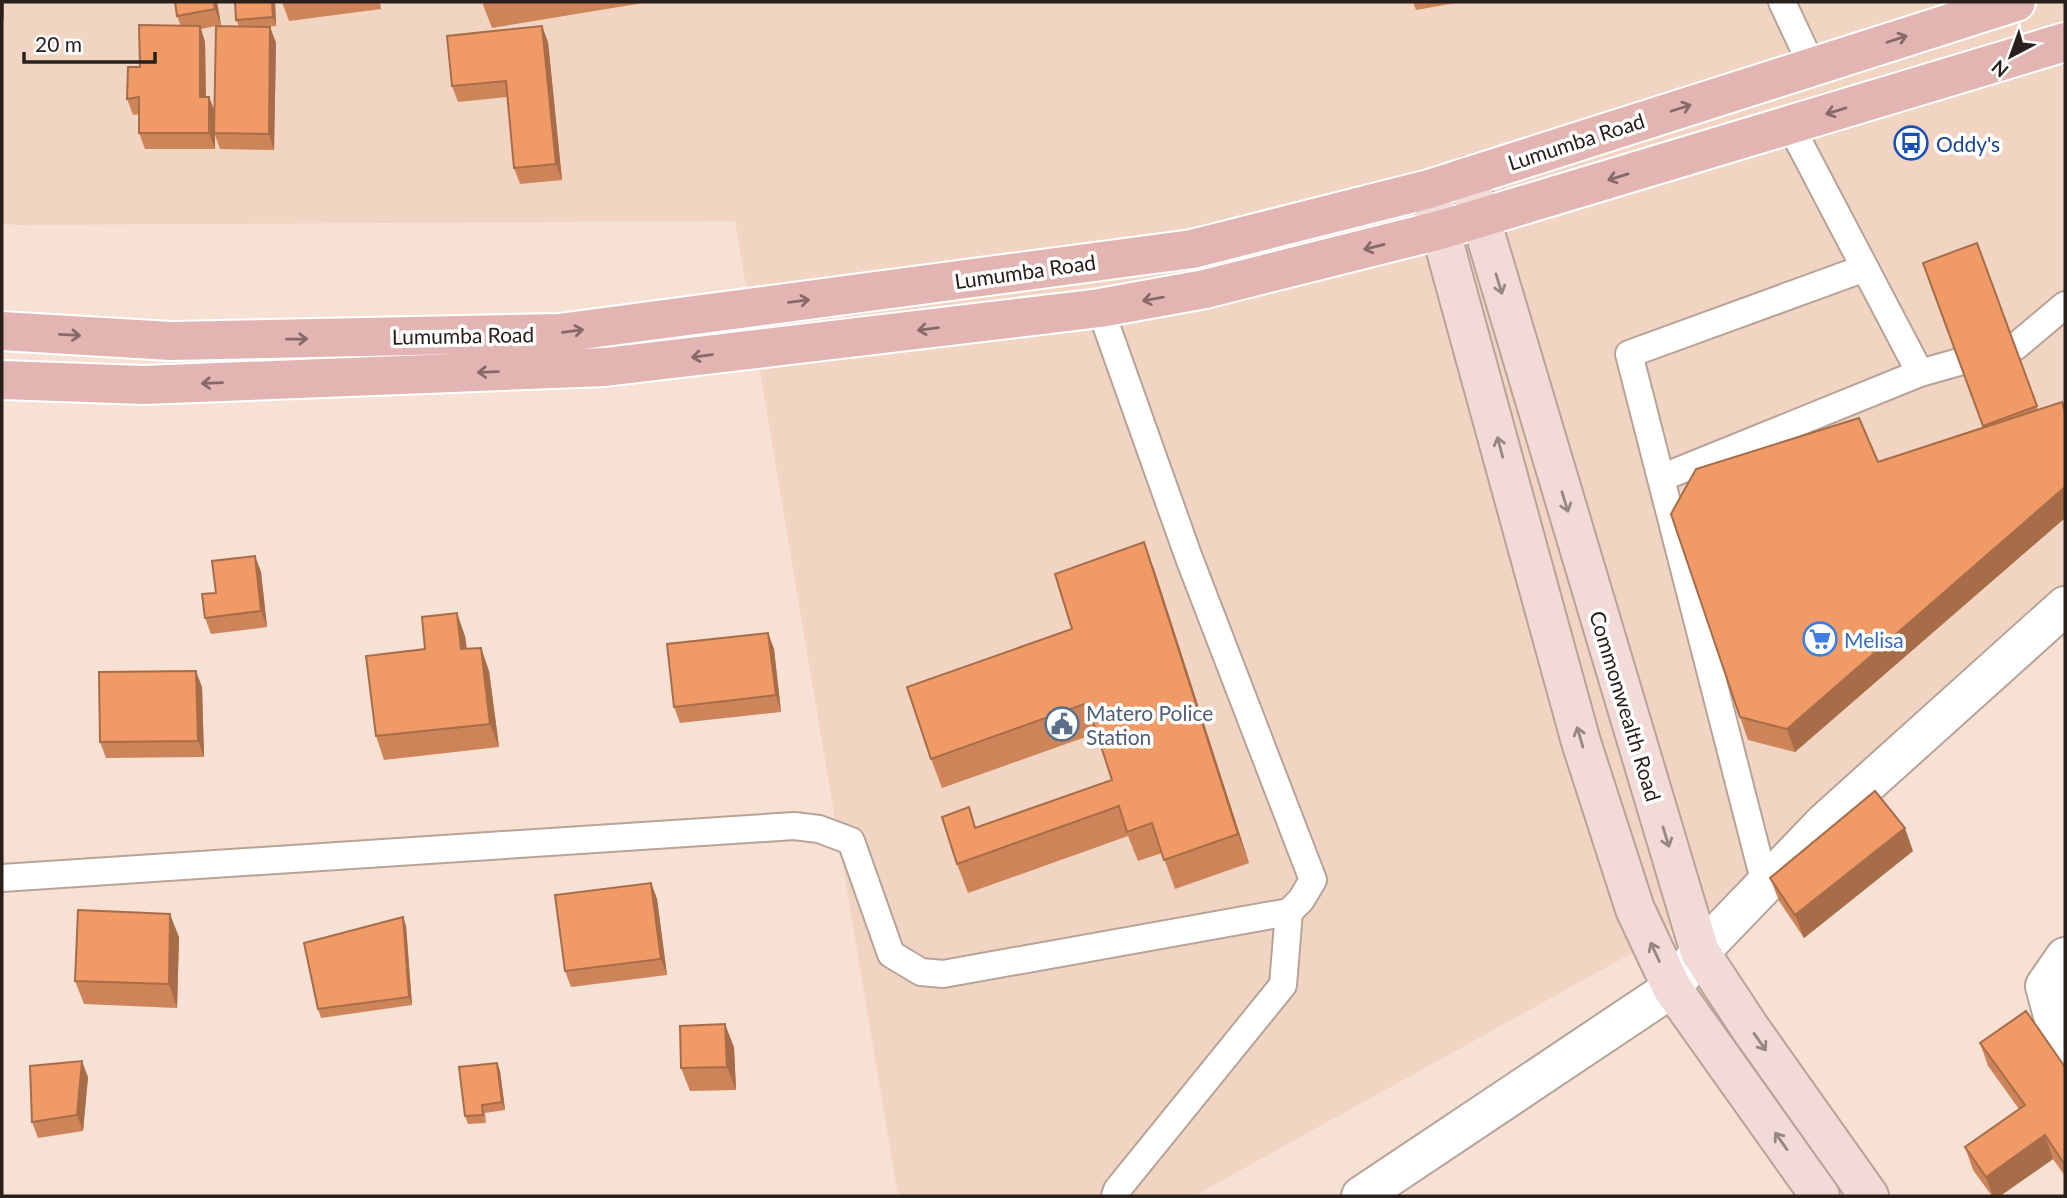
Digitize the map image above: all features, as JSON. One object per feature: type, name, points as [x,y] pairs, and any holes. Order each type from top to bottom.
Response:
[{"type":"main road","name":"Lumumba Road","points":[[2,331],[171,341],[559,333],[1192,248],[1429,189],[2016,2]]},
{"type":"main road","points":[[1480,219],[2065,42]]},
{"type":"main road","name":"Commonwealth Road","points":[[1468,176],[1700,952],[1750,1028],[1869,1196]]},
{"type":"main road","points":[[1429,189],[1581,742],[1635,909],[1672,988],[1820,1196]]},
{"type":"main road","name":"Lumumba Road","points":[[2,380],[144,385],[605,367],[1100,308],[1205,289],[1480,219]]},
{"type":"street","points":[[1361,1196],[1672,988],[1700,952],[1825,822],[2065,606]]},
{"type":"street","points":[[2065,957],[2045,986],[2060,1042],[2065,1049]]},
{"type":"lane","points":[[1782,2],[1812,66]]},
{"type":"lane","points":[[1790,125],[1920,373]]},
{"type":"lane","points":[[1765,884],[1629,354],[1865,268]]},
{"type":"lane","points":[[2015,347],[2065,305]]},
{"type":"lane","points":[[2,878],[794,826],[819,829],[851,841],[891,954],[922,971],[943,974],[1289,912],[1314,880],[1189,558],[1100,308]]},
{"type":"lane","points":[[1661,478],[1920,373],[1959,362]]},
{"type":"lane","points":[[1115,1196],[1117,1190],[1283,985],[1289,912]]},
{"type":"shaded area","points":[[2,2],[2065,2],[2065,592],[1737,895],[1194,1196],[898,1196],[735,221],[2,223]]},
{"type":"building","points":[[175,2],[214,2],[215,9],[177,16]]},
{"type":"building","points":[[235,2],[272,2],[273,17],[236,20]]},
{"type":"building","points":[[139,25],[200,26],[200,97],[209,97],[209,133],[139,133],[139,97],[127,99],[128,67],[140,67]]},
{"type":"building","points":[[216,26],[270,27],[269,134],[214,133]]},
{"type":"building","points":[[542,26],[556,164],[514,168],[506,81],[452,86],[447,36]]},
{"type":"building","points":[[1977,243],[2037,406],[1983,426],[1923,263]]},
{"type":"building","name":"Melisa","points":[[2062,402],[2065,411],[2065,487],[1787,729],[1740,717],[1671,514],[1696,469],[1859,418],[1878,462]]},
{"type":"building","name":"Matero Police Station","points":[[1144,542],[1238,834],[1164,860],[1152,823],[1127,832],[1119,806],[957,864],[942,817],[969,807],[975,828],[1112,780],[1087,703],[931,759],[907,687],[1072,629],[1055,574]]},
{"type":"building","points":[[255,556],[261,611],[205,618],[202,594],[216,593],[212,561]]},
{"type":"building","points":[[457,613],[461,649],[481,648],[490,724],[376,736],[366,656],[425,649],[422,617]]},
{"type":"building","points":[[768,633],[776,695],[674,707],[667,644]]},
{"type":"building","points":[[196,671],[198,741],[100,742],[99,672]]},
{"type":"building","points":[[1875,791],[1905,828],[1795,915],[1770,878]]},
{"type":"building","points":[[651,883],[661,959],[565,971],[555,895]]},
{"type":"building","points":[[78,910],[170,914],[169,984],[75,981]]},
{"type":"building","points":[[403,917],[409,997],[318,1009],[304,943]]},
{"type":"building","points":[[2026,1011],[2065,1067],[2065,1165],[2045,1135],[1986,1177],[1965,1147],[2025,1105],[1980,1043]]},
{"type":"building","points":[[725,1024],[727,1067],[681,1068],[680,1026]]},
{"type":"building","points":[[82,1061],[77,1115],[32,1122],[30,1066]]},
{"type":"building","points":[[497,1063],[502,1102],[482,1105],[483,1115],[465,1116],[459,1067]]},
{"type":"place","name":"Oddy's","points":[[1911,143]]},
{"type":"place","name":"Melisa","points":[[1820,639]]},
{"type":"place","name":"Matero Police Station","points":[[1062,724]]}]
